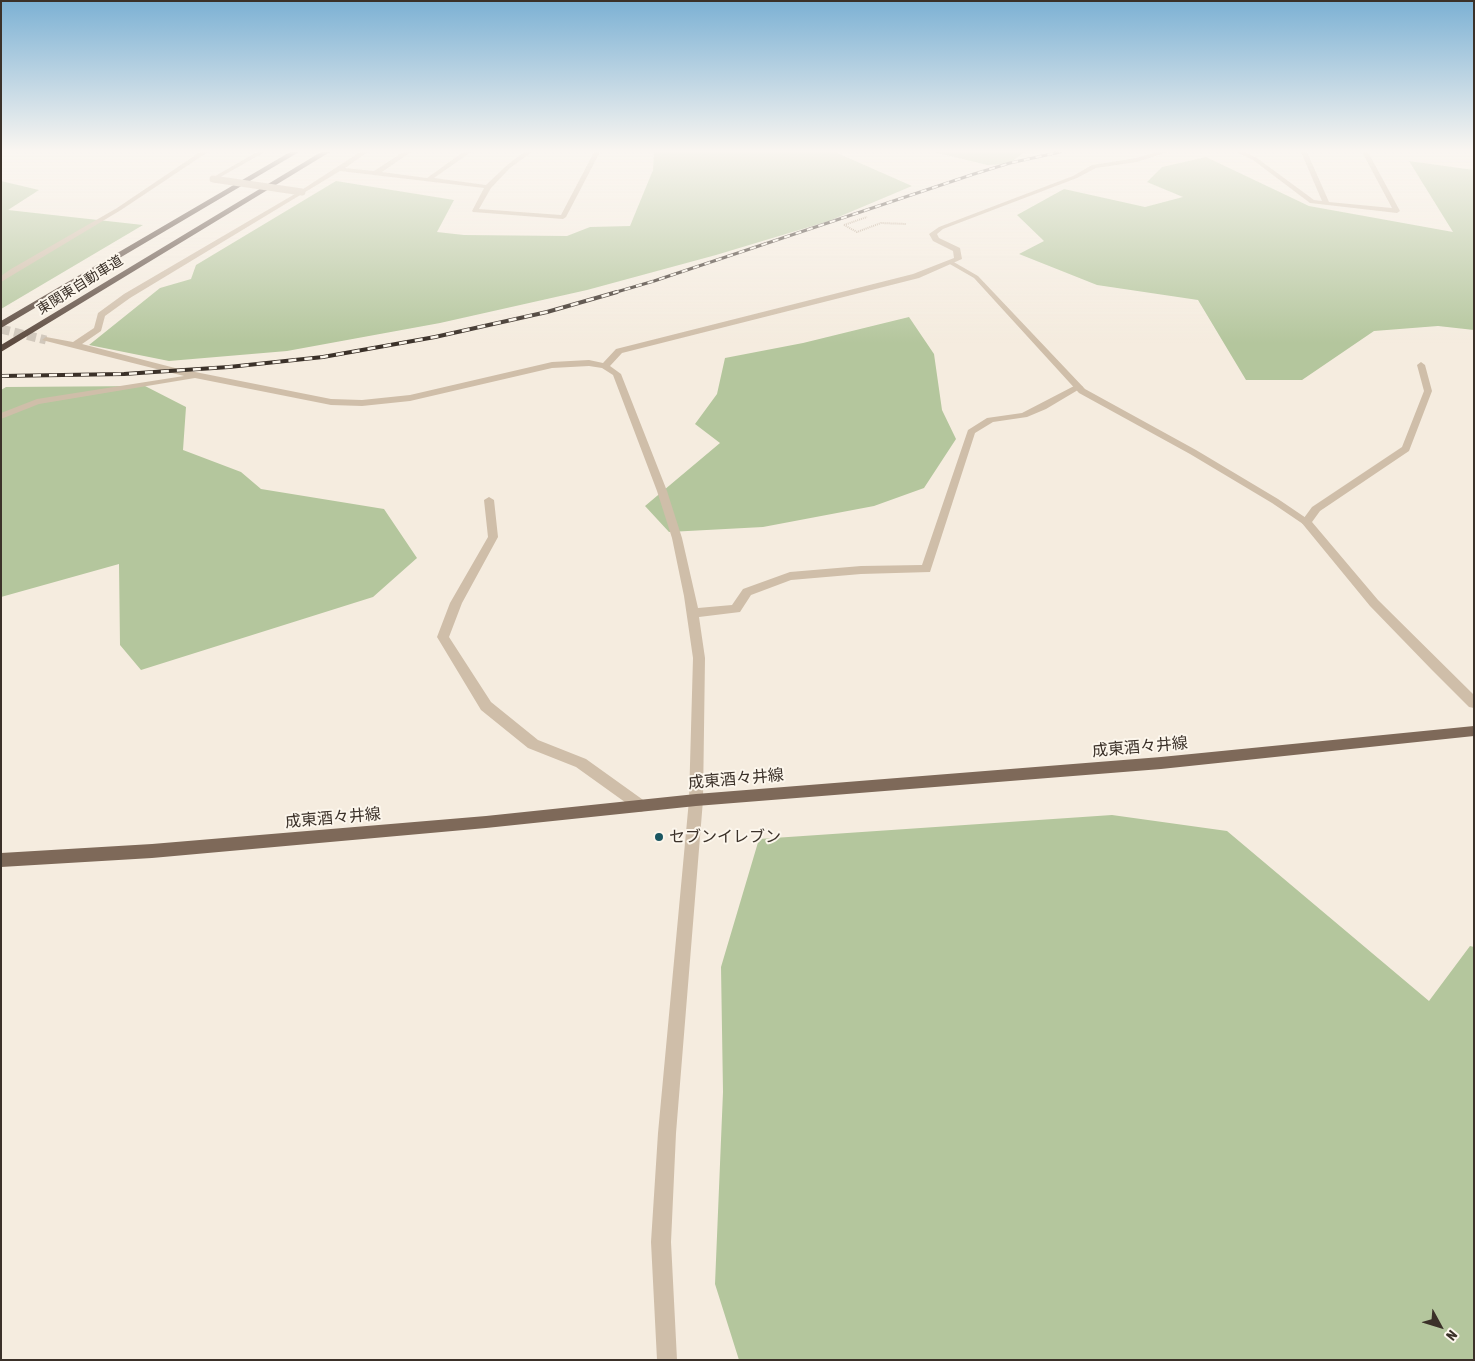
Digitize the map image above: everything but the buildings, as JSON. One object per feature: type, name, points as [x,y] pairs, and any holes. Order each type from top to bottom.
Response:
[{"type":"highway","name":"東関東自動車道","points":[[1,325],[188,216]]},
{"type":"highway","name":"東関東自動車道","points":[[1,349],[220,216]]},
{"type":"main road","name":"成東酒々井線","points":[[1,860],[152,851],[486,822],[696,800],[1160,763],[1474,731]]},
{"type":"street","points":[[1,280],[109,216]]},
{"type":"street","points":[[76,345],[98,329],[101,315],[127,296],[262,216]]},
{"type":"street","points":[[544,216],[564,216]]},
{"type":"street","points":[[605,366],[619,351],[916,276],[958,258],[957,250],[936,239],[933,234],[940,228],[973,216]]},
{"type":"street","points":[[46,340],[76,345],[198,376],[331,402],[362,403],[410,398],[552,365],[588,363],[605,366],[617,374],[662,491],[677,538],[693,613],[699,658],[696,800],[668,1133],[661,1242],[667,1360]]},
{"type":"street","points":[[1420,365],[1428,391],[1406,449],[1316,509],[1306,522],[1374,603],[1436,667],[1474,702]]},
{"type":"street","points":[[1,416],[37,402],[198,376]]},
{"type":"street","points":[[693,613],[736,609],[747,592],[790,576],[861,570],[926,569],[972,432],[990,420],[1024,415],[1079,387]]},
{"type":"street","points":[[489,500],[493,537],[456,604],[443,637],[486,706],[533,744],[581,763],[641,806]]},
{"type":"lane","points":[[950,262],[976,277],[1079,387],[1242,482],[1306,522]]},
{"type":"path","points":[[867,217],[844,225],[857,232],[881,223],[906,224]]},
{"type":"green space","points":[[1,216],[58,216],[143,225],[1,309]]},
{"type":"green space","points":[[278,216],[446,216],[437,232],[464,235],[567,236],[590,227],[630,226],[634,216],[842,216],[716,255],[587,290],[440,323],[287,351],[169,361],[89,345],[160,288],[191,279],[196,265]]},
{"type":"green space","points":[[1018,216],[1362,216],[1453,232],[1443,216],[1474,216],[1474,330],[1438,326],[1374,331],[1302,380],[1246,380],[1198,300],[1097,285],[1019,254],[1044,241]]},
{"type":"green space","points":[[909,317],[934,354],[942,410],[956,439],[924,488],[874,506],[763,527],[669,532],[645,506],[720,443],[695,424],[717,394],[725,358],[803,343]]},
{"type":"green space","points":[[145,386],[186,407],[183,450],[241,472],[261,489],[384,509],[417,558],[373,597],[141,670],[120,645],[119,564],[1,597],[1,390],[6,387]]},
{"type":"green space","points":[[1112,815],[1227,831],[1429,1001],[1470,946],[1474,947],[1474,1360],[739,1360],[715,1284],[723,1092],[721,967],[759,839]]},
{"type":"tunnel","points":[[1,329],[46,340]]},
{"type":"railway","points":[[613,293],[850,216]]},
{"type":"railway","points":[[1,376],[124,374],[229,367],[323,357],[435,337],[547,312],[617,292]]},
{"type":"place","name":"セブンイレブン","points":[[659,837]]}]
